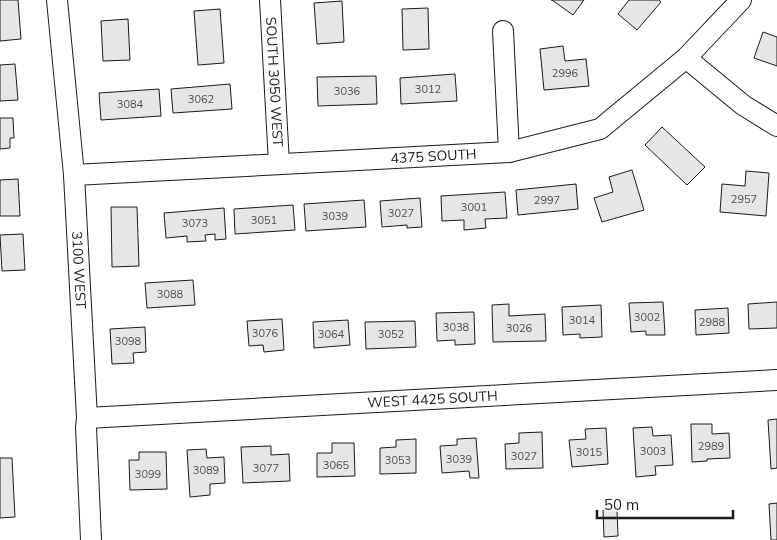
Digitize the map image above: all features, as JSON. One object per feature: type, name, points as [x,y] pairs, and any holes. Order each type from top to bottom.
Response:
[{"type":"street","name":"3100 WEST","points":[[57,0],[74,175],[87,418],[91,540]]},
{"type":"street","name":"SOUTH 3050 WEST","points":[[270,0],[278,164]]},
{"type":"street","name":"4375 SOUTH","points":[[74,175],[509,152],[600,129],[686,58],[741,0]]},
{"type":"street","points":[[503,31],[509,152]]},
{"type":"street","points":[[686,58],[743,105],[777,126]]},
{"type":"street","name":"WEST 4425 SOUTH","points":[[87,418],[777,380]]},
{"type":"building","points":[[0,0],[18,0],[21,39],[0,41]]},
{"type":"building","points":[[552,0],[584,0],[573,15]]},
{"type":"building","points":[[629,0],[659,0],[661,2],[637,30],[618,14]]},
{"type":"building","points":[[342,1],[344,42],[317,44],[314,3]]},
{"type":"building","points":[[428,8],[429,49],[403,50],[402,9]]},
{"type":"building","points":[[220,9],[224,63],[198,65],[194,11]]},
{"type":"building","points":[[128,19],[130,60],[103,61],[101,21]]},
{"type":"building","points":[[763,32],[777,37],[777,66],[754,58]]},
{"type":"building","points":[[563,46],[565,61],[586,59],[589,86],[544,90],[540,49]]},
{"type":"building","points":[[15,64],[18,100],[0,101],[0,65]]},
{"type":"building","points":[[455,74],[457,101],[401,104],[400,78]]},
{"type":"building","points":[[376,76],[377,104],[318,106],[317,77]]},
{"type":"building","points":[[230,84],[232,109],[173,113],[171,89]]},
{"type":"building","points":[[159,89],[161,116],[101,120],[99,93]]},
{"type":"building","points":[[0,118],[13,118],[14,138],[10,138],[10,148],[0,149]]},
{"type":"building","points":[[662,127],[705,167],[687,185],[645,145]]},
{"type":"building","points":[[632,170],[644,210],[602,222],[594,198],[613,192],[609,177]]},
{"type":"building","points":[[746,171],[769,173],[766,216],[720,212],[722,184],[745,186]]},
{"type":"building","points":[[18,179],[20,216],[0,216],[0,180]]},
{"type":"building","points":[[576,184],[578,209],[518,215],[516,190]]},
{"type":"building","points":[[505,192],[507,218],[485,219],[486,228],[464,230],[464,220],[442,221],[441,196]]},
{"type":"building","points":[[420,198],[422,227],[407,228],[407,225],[382,227],[380,201]]},
{"type":"building","points":[[364,200],[366,227],[306,231],[304,204]]},
{"type":"building","points":[[293,205],[295,230],[235,234],[234,209]]},
{"type":"building","points":[[111,207],[137,207],[139,266],[112,267]]},
{"type":"building","points":[[224,208],[226,239],[215,240],[215,234],[205,235],[206,241],[187,242],[187,236],[166,238],[164,213]]},
{"type":"building","points":[[23,234],[25,270],[2,271],[0,235]]},
{"type":"building","points":[[193,280],[195,305],[147,308],[145,283]]},
{"type":"building","points":[[663,302],[665,335],[646,335],[646,331],[631,332],[629,303]]},
{"type":"building","points":[[777,302],[777,328],[749,329],[748,304]]},
{"type":"building","points":[[509,304],[509,316],[545,314],[546,341],[493,342],[492,305]]},
{"type":"building","points":[[601,305],[602,337],[580,338],[580,334],[563,335],[562,307]]},
{"type":"building","points":[[728,308],[729,333],[696,335],[695,310]]},
{"type":"building","points":[[474,312],[475,344],[455,345],[455,340],[437,341],[436,313]]},
{"type":"building","points":[[282,319],[284,350],[264,352],[263,345],[249,346],[247,321]]},
{"type":"building","points":[[348,320],[350,345],[314,348],[313,322]]},
{"type":"building","points":[[415,321],[416,347],[366,349],[365,322]]},
{"type":"building","points":[[145,327],[146,352],[133,353],[134,363],[112,364],[110,329]]},
{"type":"building","points":[[777,419],[777,468],[771,469],[768,420]]},
{"type":"building","points":[[691,424],[712,424],[712,434],[729,433],[730,458],[692,462]]},
{"type":"building","points":[[652,427],[653,436],[671,435],[673,465],[655,466],[656,475],[636,477],[633,428]]},
{"type":"building","points":[[606,428],[608,464],[572,467],[569,440],[586,439],[585,429]]},
{"type":"building","points":[[542,432],[543,468],[506,469],[505,444],[519,443],[519,433]]},
{"type":"building","points":[[476,438],[479,478],[470,478],[469,471],[442,473],[440,446],[457,445],[457,439]]},
{"type":"building","points":[[416,439],[416,473],[380,474],[380,448],[396,447],[396,440]]},
{"type":"building","points":[[332,443],[354,443],[355,476],[317,477],[317,453],[332,453]]},
{"type":"building","points":[[271,446],[271,455],[289,454],[290,481],[243,483],[241,447]]},
{"type":"building","points":[[206,449],[207,458],[224,457],[225,483],[210,484],[210,495],[190,497],[187,450]]},
{"type":"building","points":[[139,452],[166,452],[167,489],[130,490],[129,460],[139,460]]},
{"type":"building","points":[[0,458],[12,458],[15,517],[0,518]]},
{"type":"building","points":[[777,503],[777,540],[771,540],[769,504]]},
{"type":"building","points":[[617,509],[618,536],[604,537],[603,510]]}]
